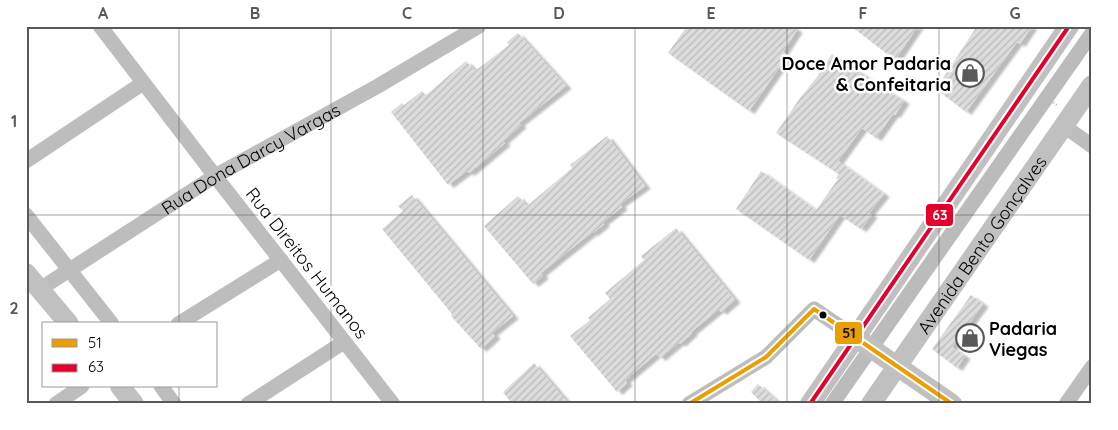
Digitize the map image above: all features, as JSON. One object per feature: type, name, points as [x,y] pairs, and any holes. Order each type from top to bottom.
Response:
[{"type":"main road","points":[[810,404],[862,338],[1028,85],[1069,26]]},
{"type":"main road","name":"Avenida Bento Gonçalves","points":[[871,404],[895,361],[1092,86]]},
{"type":"main road","points":[[26,273],[33,293],[67,322]]},
{"type":"main road","points":[[862,338],[952,404]]},
{"type":"main road","points":[[122,388],[134,404]]},
{"type":"street","name":"Rua Direitos Humanos","points":[[100,26],[393,404]]},
{"type":"street","name":"Rua Dona Darcy Vargas","points":[[33,293],[215,176],[378,86],[479,26]]},
{"type":"street","points":[[26,161],[143,83]]},
{"type":"street","points":[[1067,120],[1092,146]]},
{"type":"street","points":[[26,215],[110,322]]},
{"type":"street","points":[[181,322],[281,260]]},
{"type":"street","points":[[690,404],[766,357],[814,309],[862,338]]},
{"type":"street","points":[[248,404],[344,342]]},
{"type":"street","points":[[1066,404],[1092,367]]},
{"type":"street","points":[[56,404],[79,388]]},
{"type":"street","points":[[162,388],[174,404]]},
{"type":"path","points":[[1028,85],[1067,120]]},
{"type":"building","points":[[687,26],[792,26],[797,30],[783,52],[788,55],[749,111],[668,53]]},
{"type":"building","points":[[851,26],[918,26],[895,60]]},
{"type":"building","name":"Doce Amor Padaria & Confeitaria","points":[[977,26],[1032,26],[1020,44],[1017,42],[966,112],[936,89]]},
{"type":"building","points":[[518,33],[566,86],[519,123],[521,125],[503,141],[505,143],[480,164],[448,185],[391,112],[422,91],[426,95],[466,61],[475,71],[509,45],[507,42]]},
{"type":"building","points":[[832,54],[904,101],[876,138],[862,128],[838,161],[884,194],[869,213],[872,215],[861,229],[840,215],[809,260],[736,209],[761,171],[816,210],[838,179],[836,178],[839,174],[776,133]]},
{"type":"building","points":[[607,136],[645,186],[620,204],[622,207],[603,222],[604,224],[541,273],[543,276],[533,284],[484,226],[518,196],[527,206],[572,168],[570,165]]},
{"type":"building","points":[[412,195],[513,316],[492,333],[495,336],[481,349],[451,316],[452,314],[382,229],[403,211],[398,206]]},
{"type":"building","points":[[676,228],[735,300],[721,312],[719,309],[691,332],[680,344],[679,342],[660,358],[656,354],[625,380],[627,383],[617,392],[570,336],[590,320],[588,318],[610,299],[605,293],[644,260],[641,256]]},
{"type":"building","points":[[971,295],[983,304],[952,347],[965,356],[957,368],[932,349]]},
{"type":"building","points":[[534,363],[569,404],[512,404],[503,392]]},
{"type":"building","points":[[758,384],[780,404],[763,404],[751,392]]},
{"type":"waterway","points":[[832,404],[1092,33]]},
{"type":"transit line","name":"63","points":[[810,404],[1069,26]]},
{"type":"transit line","name":"51","points":[[689,404],[766,357],[814,309],[952,404]]},
{"type":"place","name":"Doce Amor Padaria & Confeitaria","points":[[970,73]]},
{"type":"place","name":"Padaria Viegas","points":[[970,338]]}]
